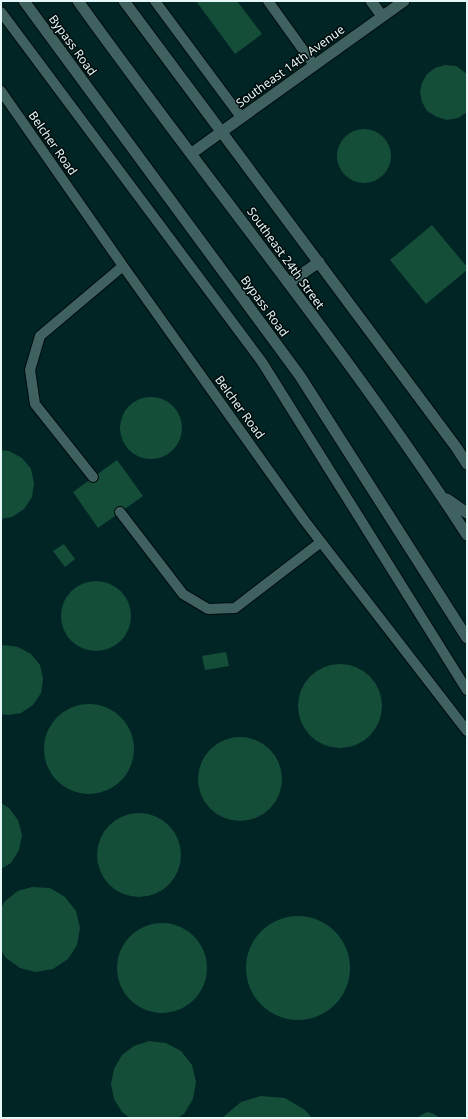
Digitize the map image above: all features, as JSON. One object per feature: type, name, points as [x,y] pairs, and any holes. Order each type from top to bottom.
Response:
[{"type":"street","name":"Bypass Road","points":[[24,1],[300,376],[467,638]]},
{"type":"street","name":"Southeast 24th Street","points":[[124,1],[222,131],[456,447],[467,464]]},
{"type":"street","points":[[371,1],[382,16]]},
{"type":"street","name":"Southeast 14th Avenue","points":[[192,153],[404,1]]},
{"type":"street","name":"Southeast 24th Street","points":[[81,2],[289,283],[441,496],[467,535]]},
{"type":"street","points":[[289,283],[319,262]]},
{"type":"street","points":[[441,496],[467,513]]},
{"type":"lane","points":[[155,1],[241,117]]},
{"type":"lane","points":[[268,1],[314,65]]},
{"type":"lane","points":[[1,12],[262,362],[467,690]]},
{"type":"lane","name":"Belcher Road","points":[[1,91],[123,266],[321,542],[467,731]]},
{"type":"lane","points":[[93,477],[35,404],[30,370],[40,336],[123,266]]},
{"type":"lane","points":[[120,512],[183,594],[208,609],[235,608],[321,542]]},
{"type":"building","points":[[196,1],[237,1],[262,34],[235,54]]},
{"type":"building","points":[[445,65],[456,66],[467,74],[467,112],[458,118],[447,120],[437,117],[427,111],[422,102],[420,92],[422,83],[427,74],[435,68]]},
{"type":"building","points":[[359,129],[369,129],[379,133],[387,141],[391,151],[391,161],[387,171],[379,179],[369,183],[359,183],[349,179],[341,171],[337,161],[337,151],[341,141],[349,133]]},
{"type":"building","points":[[432,225],[467,267],[467,270],[426,304],[390,260]]},
{"type":"building","points":[[151,397],[163,399],[173,406],[180,416],[182,428],[180,440],[173,450],[163,457],[151,459],[139,457],[129,450],[122,440],[120,428],[122,416],[129,406],[139,399]]},
{"type":"building","points":[[1,450],[9,451],[22,458],[31,469],[34,483],[32,497],[24,509],[12,517],[1,519]]},
{"type":"building","points":[[117,460],[143,496],[98,528],[73,492]]},
{"type":"building","points":[[64,544],[75,559],[65,567],[53,551]]},
{"type":"building","points":[[96,581],[115,587],[125,597],[131,616],[125,635],[115,645],[96,651],[77,645],[67,635],[61,616],[67,597],[77,587]]},
{"type":"building","points":[[1,646],[18,647],[31,654],[40,665],[43,679],[41,693],[33,705],[21,713],[8,715],[1,714]]},
{"type":"building","points":[[226,652],[229,666],[205,670],[202,656]]},
{"type":"building","points":[[340,664],[356,667],[370,676],[379,690],[382,706],[379,722],[370,736],[356,745],[340,748],[324,745],[310,736],[301,722],[298,706],[301,690],[310,676],[324,667]]},
{"type":"building","points":[[89,704],[98,705],[114,712],[126,724],[133,740],[133,758],[126,774],[114,786],[98,793],[89,794],[80,793],[64,786],[52,774],[45,758],[44,749],[45,740],[52,724],[64,712],[80,705]]},
{"type":"building","points":[[240,737],[256,740],[270,749],[279,763],[282,779],[279,795],[270,809],[256,818],[240,821],[224,818],[210,809],[201,795],[198,779],[201,763],[210,749],[224,740]]},
{"type":"building","points":[[1,803],[9,808],[18,820],[22,835],[19,850],[11,863],[1,869]]},
{"type":"building","points":[[139,813],[155,816],[169,825],[178,839],[181,855],[178,871],[169,885],[155,894],[139,897],[123,894],[109,885],[100,871],[97,855],[100,839],[109,825],[123,816]]},
{"type":"building","points":[[32,887],[50,888],[65,897],[76,911],[80,928],[77,945],[68,959],[53,969],[36,972],[20,968],[6,958],[1,950],[1,908],[5,901],[18,891]]},
{"type":"building","points":[[298,916],[318,920],[335,931],[346,948],[350,968],[346,988],[335,1005],[318,1016],[298,1020],[278,1016],[261,1005],[250,988],[246,968],[250,948],[261,931],[278,920]]},
{"type":"building","points":[[162,923],[179,927],[194,936],[203,951],[207,968],[203,985],[194,1000],[179,1009],[162,1013],[145,1009],[130,1000],[121,985],[117,968],[121,951],[130,936],[145,927]]},
{"type":"building","points":[[149,1041],[166,1043],[181,1051],[192,1065],[196,1082],[193,1099],[184,1114],[177,1118],[130,1118],[122,1112],[114,1099],[111,1084],[114,1069],[122,1055],[134,1046]]},
{"type":"building","points":[[261,1096],[285,1098],[305,1110],[312,1118],[222,1118],[241,1102]]},
{"type":"building","points":[[427,1112],[432,1113],[440,1118],[416,1118]]}]
